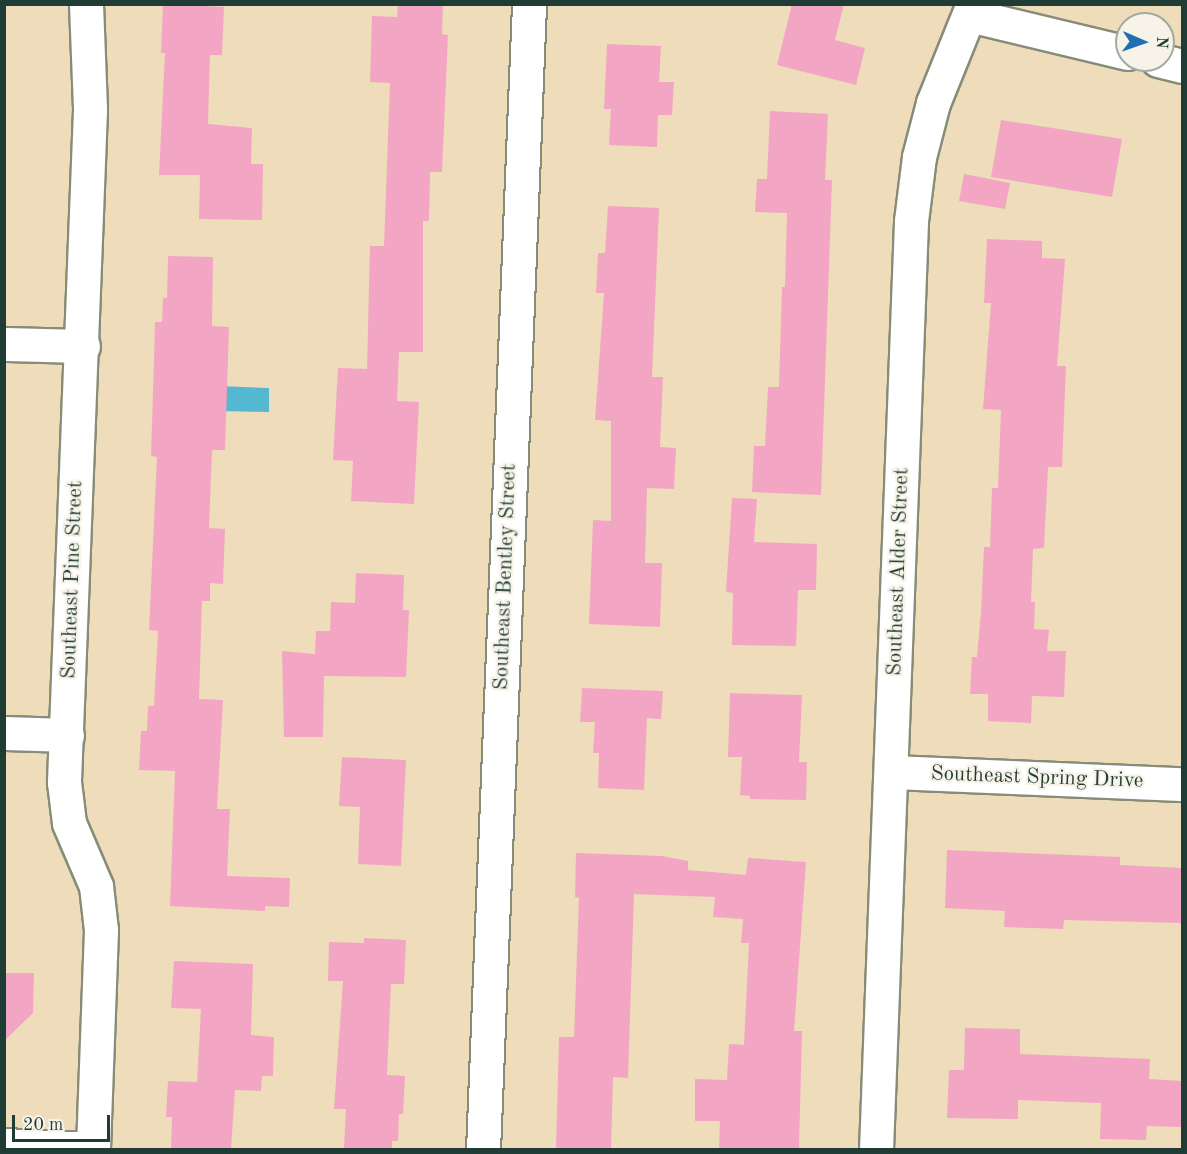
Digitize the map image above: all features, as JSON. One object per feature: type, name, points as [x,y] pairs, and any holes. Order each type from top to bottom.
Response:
[{"type":"street","name":"Southeast Pine Street","points":[[86,4],[90,110],[83,346],[64,782],[69,823],[96,886],[101,930],[93,1149]]},
{"type":"street","name":"Southeast Bentley Street","points":[[483,1149],[529,4]]},
{"type":"street","points":[[971,10],[1115,50]]},
{"type":"street","name":"Southeast Alder Street","points":[[876,1149],[911,221],[919,157],[933,103],[971,10]]},
{"type":"street","points":[[4,344],[83,346]]},
{"type":"street","points":[[4,733],[67,735]]},
{"type":"street","name":"Southeast Spring Drive","points":[[891,772],[1182,784]]},
{"type":"street","points":[[4,1145],[93,1149]]},
{"type":"water","points":[[218,386],[269,388],[269,412],[217,411]]},
{"type":"building","points":[[163,4],[224,7],[222,55],[210,55],[208,124],[252,128],[251,164],[263,164],[262,220],[199,219],[200,175],[159,175],[165,53],[161,53]]},
{"type":"building","points":[[398,4],[443,4],[442,34],[448,35],[442,172],[430,172],[429,221],[423,221],[423,352],[399,352],[397,401],[419,402],[414,504],[351,501],[353,461],[333,460],[338,368],[367,369],[370,246],[384,246],[390,83],[370,82],[372,16],[397,17]]},
{"type":"building","points":[[792,4],[844,4],[835,40],[865,48],[856,85],[777,65]]},
{"type":"building","points":[[607,44],[661,46],[659,82],[674,82],[672,115],[658,115],[657,147],[609,145],[611,109],[604,109]]},
{"type":"building","points":[[770,111],[828,114],[825,180],[832,180],[821,495],[752,492],[754,446],[765,446],[768,387],[779,387],[782,287],[785,287],[787,213],[755,212],[757,179],[767,179]]},
{"type":"building","points":[[1001,120],[1122,139],[1112,197],[991,177]]},
{"type":"building","points":[[964,174],[1010,183],[1005,209],[959,201]]},
{"type":"building","points":[[608,206],[659,208],[652,377],[663,377],[660,447],[676,448],[674,489],[647,488],[645,563],[662,563],[660,627],[589,624],[593,520],[611,521],[611,421],[595,420],[604,293],[596,293],[598,253],[605,253]]},
{"type":"building","points":[[987,239],[1042,241],[1042,258],[1065,259],[1057,366],[1066,366],[1062,467],[1048,467],[1044,548],[1033,549],[1031,602],[1035,602],[1034,629],[1049,630],[1047,651],[1066,651],[1064,697],[1032,696],[1031,723],[988,721],[988,694],[970,694],[972,657],[977,657],[984,547],[990,547],[992,488],[998,488],[1001,410],[983,409],[991,303],[984,303]]},
{"type":"building","points":[[168,256],[213,257],[212,326],[229,327],[225,450],[212,450],[209,528],[225,529],[223,584],[210,583],[210,601],[202,601],[199,699],[223,700],[217,809],[230,809],[227,876],[290,878],[289,907],[265,906],[265,911],[170,906],[175,771],[139,770],[141,731],[147,731],[148,706],[154,706],[158,631],[149,630],[157,457],[151,456],[155,322],[162,322],[163,298],[167,298]]},
{"type":"building","points":[[732,498],[757,499],[754,542],[817,544],[816,590],[798,590],[796,646],[732,645],[733,593],[726,592]]},
{"type":"building","points":[[356,573],[404,575],[403,610],[409,610],[406,677],[324,676],[323,737],[284,737],[282,651],[315,654],[316,631],[330,631],[331,602],[355,603]]},
{"type":"building","points":[[582,688],[663,691],[661,719],[647,718],[644,790],[598,788],[599,753],[593,753],[595,722],[580,722]]},
{"type":"building","points":[[730,693],[802,695],[799,762],[807,762],[806,800],[750,799],[750,796],[740,795],[742,757],[728,757]]},
{"type":"building","points":[[342,757],[406,760],[401,866],[358,864],[360,807],[339,806]]},
{"type":"building","points":[[947,850],[1120,857],[1120,865],[1182,868],[1182,923],[1064,920],[1063,929],[1004,927],[1005,911],[945,908]]},
{"type":"building","points":[[576,853],[662,856],[688,861],[688,870],[746,875],[748,858],[806,862],[794,1031],[802,1031],[799,1149],[719,1149],[720,1121],[695,1121],[695,1079],[727,1080],[729,1044],[744,1045],[749,943],[741,943],[743,919],[713,917],[715,897],[634,894],[628,1078],[613,1077],[611,1149],[556,1149],[559,1037],[574,1037],[579,898],[575,897]]},
{"type":"building","points":[[364,938],[406,940],[404,984],[391,984],[387,1075],[405,1076],[403,1114],[399,1114],[398,1141],[392,1141],[392,1149],[344,1149],[346,1109],[334,1109],[343,981],[328,981],[329,942],[364,943]]},
{"type":"building","points":[[174,961],[253,964],[251,1035],[274,1037],[273,1076],[262,1076],[261,1091],[235,1090],[231,1149],[171,1149],[172,1117],[166,1117],[168,1081],[197,1082],[201,1009],[171,1008]]},
{"type":"building","points":[[4,973],[34,973],[33,1013],[4,1041]]},
{"type":"building","points":[[965,1028],[1020,1029],[1020,1054],[1150,1059],[1149,1079],[1182,1081],[1182,1127],[1147,1126],[1146,1140],[1100,1139],[1101,1103],[1018,1100],[1018,1119],[947,1118],[949,1070],[964,1070]]}]
